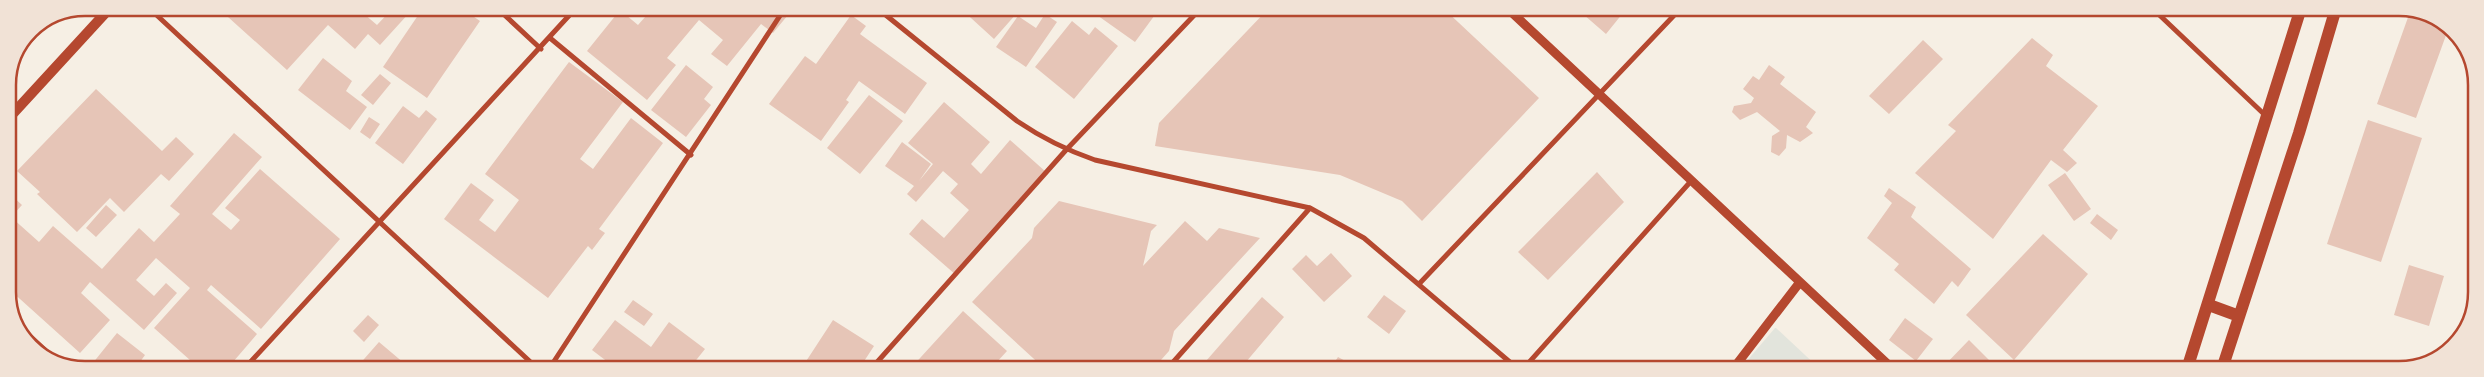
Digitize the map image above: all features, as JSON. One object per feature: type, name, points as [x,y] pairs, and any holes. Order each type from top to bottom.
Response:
[{"type":"main road","points":[[16,110],[103,16]]},
{"type":"main road","points":[[2190,361],[2299,16]]},
{"type":"main road","points":[[2225,361],[2299,133],[2334,16]]},
{"type":"main road","points":[[2209,305],[2239,316]]},
{"type":"street","points":[[158,16],[529,361]]},
{"type":"street","points":[[506,16],[541,49]]},
{"type":"street","points":[[251,361],[378,221],[541,49],[569,16]]},
{"type":"street","points":[[553,361],[780,16]]},
{"type":"street","points":[[887,16],[1017,121],[1040,137],[1066,150],[1094,160],[1310,208],[1364,238],[1509,361]]},
{"type":"street","points":[[878,361],[1066,150],[1193,16]]},
{"type":"street","points":[[1514,16],[1884,361]]},
{"type":"street","points":[[1419,284],[1673,16]]},
{"type":"street","points":[[2160,16],[2268,118]]},
{"type":"street","points":[[550,38],[690,155]]},
{"type":"street","points":[[1529,361],[1692,180]]},
{"type":"street","points":[[1174,361],[1310,208]]},
{"type":"street","points":[[1738,361],[1800,282]]},
{"type":"shaded area","points":[[1776,328],[1811,361],[1747,361]]},
{"type":"building","points":[[227,16],[366,16],[377,25],[385,16],[406,16],[380,45],[368,34],[355,49],[328,25],[287,70]]},
{"type":"building","points":[[418,16],[473,16],[480,21],[427,98],[383,67]]},
{"type":"building","points":[[615,16],[627,16],[638,25],[646,16],[787,16],[773,33],[761,24],[727,66],[711,54],[723,40],[699,20],[667,58],[676,65],[647,100],[587,51]]},
{"type":"building","points":[[850,16],[852,16],[866,26],[860,34],[927,83],[905,114],[859,81],[846,100],[849,102],[821,141],[769,104],[805,56],[816,64]]},
{"type":"building","points":[[969,16],[1014,16],[994,39]]},
{"type":"building","points":[[1018,16],[1036,28],[1044,16],[1048,16],[1057,22],[1026,67],[996,47]]},
{"type":"building","points":[[1098,16],[1154,16],[1135,42]]},
{"type":"building","points":[[1261,16],[1452,16],[1539,98],[1422,221],[1402,201],[1340,175],[1155,146],[1159,123]]},
{"type":"building","points":[[1585,16],[1621,16],[1606,34]]},
{"type":"building","points":[[2408,17],[2425,21],[2444,33],[2446,35],[2416,118],[2377,104]]},
{"type":"building","points":[[1072,21],[1089,35],[1095,27],[1118,46],[1074,99],[1035,67]]},
{"type":"building","points":[[2032,38],[2053,55],[2046,66],[2098,106],[2063,150],[2077,163],[2067,172],[2051,160],[1993,239],[1915,173],[1956,131],[1948,125]]},
{"type":"building","points":[[1923,40],[1943,59],[1889,114],[1869,96]]},
{"type":"building","points":[[323,58],[352,81],[346,91],[367,107],[350,130],[298,90]]},
{"type":"building","points":[[569,62],[623,102],[580,159],[593,169],[631,118],[663,143],[599,229],[605,233],[592,250],[588,246],[548,298],[444,219],[471,183],[494,200],[479,220],[495,232],[519,200],[485,174]]},
{"type":"building","points":[[686,65],[713,87],[704,99],[711,105],[686,137],[651,110]]},
{"type":"building","points":[[1769,65],[1785,77],[1780,84],[1816,112],[1806,127],[1813,133],[1800,142],[1787,135],[1786,148],[1779,156],[1771,152],[1772,136],[1780,131],[1757,112],[1740,120],[1732,112],[1734,106],[1751,103],[1754,98],[1743,89],[1753,76],[1759,80]]},
{"type":"building","points":[[380,74],[391,83],[373,105],[361,95]]},
{"type":"building","points":[[96,89],[162,151],[176,137],[194,154],[169,181],[161,174],[124,212],[110,198],[77,232],[37,194],[40,192],[17,171]]},
{"type":"building","points":[[869,95],[903,121],[860,174],[827,148]]},
{"type":"building","points":[[944,102],[990,142],[971,164],[981,174],[1010,140],[1046,172],[956,275],[909,234],[922,219],[944,238],[969,210],[950,193],[958,184],[943,171],[916,202],[907,194],[914,186],[885,166],[902,142],[931,164],[919,181],[933,164],[908,143]]},
{"type":"building","points":[[403,106],[419,118],[426,110],[437,119],[403,164],[375,143]]},
{"type":"building","points":[[369,117],[380,124],[370,139],[360,132]]},
{"type":"building","points":[[2368,120],[2422,138],[2381,262],[2327,244]]},
{"type":"building","points":[[234,133],[262,157],[212,214],[231,230],[240,220],[225,208],[260,169],[340,239],[261,329],[211,285],[207,290],[257,334],[234,361],[191,361],[154,328],[190,288],[156,258],[136,280],[154,296],[166,283],[177,293],[144,330],[90,282],[81,293],[110,320],[80,353],[17,296],[16,221],[39,242],[53,226],[102,269],[139,228],[154,242],[180,214],[170,206]]},
{"type":"building","points":[[1597,172],[1624,202],[1548,280],[1518,252]]},
{"type":"building","points":[[2065,173],[2091,209],[2074,221],[2048,185]]},
{"type":"building","points":[[1889,188],[1916,207],[1911,217],[1971,269],[1958,287],[1952,281],[1934,304],[1894,270],[1899,264],[1867,238],[1892,203],[1884,196]]},
{"type":"building","points":[[16,199],[22,205],[16,212]]},
{"type":"building","points":[[1059,201],[1157,225],[1151,231],[1143,266],[1185,221],[1207,241],[1219,228],[1260,238],[1174,331],[1169,351],[1160,361],[1036,361],[972,302],[1032,238],[1034,228]]},
{"type":"building","points":[[106,205],[117,215],[96,237],[86,228]]},
{"type":"building","points":[[2097,214],[2118,230],[2111,240],[2090,223]]},
{"type":"building","points":[[2043,234],[2088,274],[2014,360],[1966,315]]},
{"type":"building","points":[[1331,253],[1352,276],[1324,302],[1292,269],[1306,255],[1317,266]]},
{"type":"building","points":[[2409,265],[2444,276],[2429,326],[2394,315]]},
{"type":"building","points":[[1384,295],[1406,311],[1389,334],[1367,317]]},
{"type":"building","points":[[1262,297],[1284,317],[1247,361],[1206,361]]},
{"type":"building","points":[[633,300],[653,314],[644,326],[624,312]]},
{"type":"building","points":[[963,311],[1007,351],[998,361],[917,361]]},
{"type":"building","points":[[368,315],[379,325],[364,342],[353,331]]},
{"type":"building","points":[[1905,318],[1933,339],[1916,361],[1889,340]]},
{"type":"building","points":[[615,320],[651,347],[669,322],[705,349],[695,361],[606,361],[592,350]]},
{"type":"building","points":[[833,320],[874,346],[864,361],[806,361]]},
{"type":"building","points":[[117,333],[145,355],[141,361],[94,361]]},
{"type":"building","points":[[1969,340],[1990,361],[1949,361]]},
{"type":"building","points":[[379,342],[402,361],[362,361]]},
{"type":"building","points":[[1338,357],[1345,361],[1335,361]]}]
